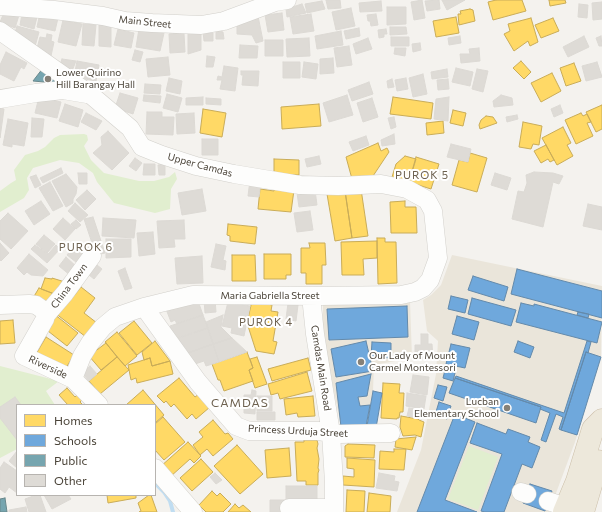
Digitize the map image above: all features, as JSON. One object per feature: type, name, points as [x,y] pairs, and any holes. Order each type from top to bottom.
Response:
[{"type":"highway","points":[[566,508],[577,481],[593,429],[602,420]]},
{"type":"highway","points":[[566,508],[599,465],[602,446]]},
{"type":"street","name":"Main Street","points":[[0,6],[54,10],[145,23],[201,25],[224,21],[278,1]]},
{"type":"street","name":"Upper Camdas","points":[[0,31],[92,94],[130,128],[142,147],[196,166],[300,185],[338,186],[381,184],[407,189],[427,200],[434,212]]},
{"type":"street","points":[[0,99],[63,90],[92,94]]},
{"type":"street","name":"Maria Gabriella Street","points":[[72,379],[82,356],[103,327],[115,317],[144,307],[193,295],[401,295],[415,292],[423,288],[430,280],[438,258],[434,212]]},
{"type":"street","name":"China Town","points":[[46,315],[65,293],[92,256]]},
{"type":"street","name":"Camdas Main Road","points":[[311,296],[315,334],[331,433],[334,469],[334,510]]},
{"type":"street","points":[[0,305],[36,305],[43,310],[46,315]]},
{"type":"street","name":"Princess Urduja Street","points":[[144,307],[198,382],[236,426],[249,430],[331,433],[391,432]]},
{"type":"street","name":"Riverside","points":[[46,315],[24,356],[72,379]]},
{"type":"street","points":[[72,379],[99,404]]},
{"type":"street","points":[[156,469],[193,512]]},
{"type":"street","points":[[289,508],[334,510]]},
{"type":"shaded area","name":"Lucban Elementary School","points":[[452,255],[602,286],[601,356],[575,442],[549,512],[397,512],[421,450],[436,374],[438,341],[427,331],[423,300],[431,295],[441,285]]},
{"type":"shaded area","name":"Our Lady of Mount Carmel Montessori","points":[[410,301],[412,358],[374,365],[373,391],[367,426],[341,427],[323,335],[323,304]]},
{"type":"green space","points":[[60,135],[87,135],[88,140],[84,146],[91,160],[104,173],[139,181],[154,181],[169,177],[175,172],[177,179],[171,189],[170,209],[155,213],[114,203],[97,182],[93,173],[79,163],[60,160],[33,168],[27,178],[29,190],[24,198],[0,212],[0,191],[16,180],[14,170],[25,155],[45,147],[54,138]]},
{"type":"green space","points":[[0,366],[59,381],[46,391],[54,404],[16,404],[16,450],[0,458]]},
{"type":"green space","points":[[469,446],[498,457],[478,510],[448,499]]},
{"type":"building: Homes","points":[[496,0],[522,0],[526,11],[493,20],[488,2]]},
{"type":"building: Homes","points":[[549,0],[565,0],[566,3],[550,6]]},
{"type":"building: Homes","points":[[470,9],[473,10],[475,21],[459,25],[458,14],[461,14],[460,11]]},
{"type":"building: Homes","points":[[456,17],[459,33],[436,37],[433,21]]},
{"type":"building: Homes","points":[[531,18],[538,42],[530,46],[528,41],[514,51],[504,34],[510,31],[508,24]]},
{"type":"building: Homes","points":[[553,18],[559,31],[541,38],[535,25]]},
{"type":"building: Homes","points":[[521,61],[531,72],[524,79],[513,68]]},
{"type":"building: Homes","points":[[574,63],[581,81],[566,86],[560,68]]},
{"type":"building: Homes","points":[[552,73],[561,91],[541,102],[531,83]]},
{"type":"building: Homes","points":[[393,97],[433,103],[431,119],[390,114]]},
{"type":"building: Homes","points":[[319,104],[321,126],[282,129],[281,107]]},
{"type":"building: Homes","points":[[602,105],[602,129],[596,132],[586,112]]},
{"type":"building: Homes","points":[[203,109],[226,113],[222,137],[200,133]]},
{"type":"building: Homes","points":[[453,110],[466,113],[463,126],[450,123]]},
{"type":"building: Homes","points":[[581,113],[583,116],[587,114],[591,122],[587,123],[593,136],[576,144],[565,120]]},
{"type":"building: Homes","points":[[486,116],[493,117],[497,123],[480,129],[479,125],[481,120]]},
{"type":"building: Homes","points":[[443,121],[444,133],[427,135],[426,123]]},
{"type":"building: Homes","points":[[523,122],[542,126],[539,145],[533,144],[531,149],[519,147]]},
{"type":"building: Homes","points":[[563,127],[571,143],[567,145],[573,156],[557,165],[542,138]]},
{"type":"building: Homes","points":[[378,143],[381,151],[387,148],[389,152],[373,176],[352,179],[346,157]]},
{"type":"building: Homes","points":[[546,145],[554,160],[550,162],[548,159],[541,163],[534,151]]},
{"type":"building: Homes","points":[[470,153],[487,158],[477,192],[452,185],[459,160],[468,162]]},
{"type":"building: Homes","points":[[405,156],[416,159],[409,182],[392,177],[396,164]]},
{"type":"building: Homes","points":[[416,157],[439,164],[431,189],[409,182]]},
{"type":"building: Homes","points":[[274,159],[299,160],[299,175],[274,174]]},
{"type":"building: Homes","points":[[274,188],[294,190],[291,212],[258,209],[260,189],[274,191]]},
{"type":"building: Homes","points":[[361,189],[368,236],[352,238],[345,191]]},
{"type":"building: Homes","points":[[345,191],[352,238],[335,241],[327,194]]},
{"type":"building: Homes","points":[[405,201],[405,207],[416,207],[417,233],[391,233],[390,202]]},
{"type":"building: Homes","points":[[228,224],[257,227],[255,244],[230,241],[230,236],[227,235]]},
{"type":"building: Homes","points":[[377,238],[385,238],[385,242],[396,242],[397,283],[378,284]]},
{"type":"building: Homes","points":[[377,241],[377,258],[363,259],[364,275],[342,275],[341,242]]},
{"type":"building: Homes","points":[[309,243],[325,243],[326,265],[322,265],[322,284],[306,284],[306,273],[301,273],[301,248],[310,248]]},
{"type":"building: Homes","points":[[264,254],[291,254],[291,275],[286,275],[286,279],[264,279]]},
{"type":"building: Homes","points":[[232,255],[255,255],[256,281],[232,281]]},
{"type":"building: Homes","points":[[45,278],[52,278],[65,282],[57,295],[41,289]]},
{"type":"building: Homes","points":[[81,287],[95,298],[84,313],[97,323],[86,337],[55,313],[73,297]]},
{"type":"building: Homes","points":[[39,288],[57,295],[48,308],[33,298]]},
{"type":"building: Homes","points":[[252,301],[272,305],[271,311],[278,312],[273,341],[277,342],[274,354],[256,351],[247,323]]},
{"type":"building: Homes","points":[[54,314],[78,333],[67,346],[48,331],[51,326],[47,323]]},
{"type":"building: Homes","points":[[13,320],[15,343],[0,344],[0,321]]},
{"type":"building: Homes","points":[[134,321],[152,343],[137,355],[119,333]]},
{"type":"building: Homes","points":[[117,332],[137,356],[125,366],[105,342]]},
{"type":"building: Homes","points":[[46,337],[74,355],[64,371],[36,354]]},
{"type":"building: Homes","points":[[155,341],[170,361],[152,366],[150,358],[144,360],[142,352]]},
{"type":"building: Homes","points":[[106,343],[117,357],[101,370],[89,356]]},
{"type":"building: Homes","points":[[247,352],[253,368],[249,370],[253,381],[224,391],[212,364]]},
{"type":"building: Homes","points":[[117,357],[129,370],[100,394],[89,381]]},
{"type":"building: Homes","points":[[257,357],[267,384],[255,388],[249,370],[253,368],[250,359]]},
{"type":"building: Homes","points":[[150,358],[152,366],[170,361],[173,374],[137,383],[136,378],[131,380],[128,365]]},
{"type":"building: Homes","points":[[308,358],[311,370],[272,381],[268,369]]},
{"type":"building: Homes","points":[[307,372],[312,391],[280,399],[278,393],[271,395],[268,384]]},
{"type":"building: Homes","points":[[179,378],[195,397],[199,394],[210,407],[196,419],[192,414],[187,419],[174,404],[171,407],[166,401],[164,403],[157,396]]},
{"type":"building: Homes","points":[[383,383],[400,384],[399,393],[404,393],[403,412],[400,412],[399,418],[397,419],[381,418]]},
{"type":"building: Homes","points":[[67,388],[75,397],[79,393],[84,398],[80,402],[82,404],[67,404],[59,395]]},
{"type":"building: Homes","points":[[143,390],[155,404],[127,404]]},
{"type":"building: Homes","points":[[313,396],[315,416],[298,417],[297,413],[286,415],[284,399]]},
{"type":"building: Homes","points":[[156,405],[164,415],[156,422]]},
{"type":"building: Homes","points":[[401,416],[418,419],[424,422],[421,437],[415,435],[403,436],[400,427]]},
{"type":"building: Homes","points":[[163,417],[185,442],[164,460],[156,451],[156,423]]},
{"type":"building: Homes","points":[[213,420],[225,434],[228,433],[233,439],[213,456],[207,449],[200,455],[193,445],[203,437],[199,432]]},
{"type":"building: Homes","points":[[416,437],[412,450],[395,447],[396,439]]},
{"type":"building: Homes","points":[[304,440],[317,440],[319,459],[318,485],[306,485],[306,481],[297,481],[295,442],[304,442]]},
{"type":"building: Homes","points":[[188,442],[201,456],[194,463],[190,459],[170,477],[160,467]]},
{"type":"building: Homes","points":[[348,444],[375,445],[374,458],[345,457],[345,446]]},
{"type":"building: Homes","points":[[237,445],[263,474],[240,494],[214,466]]},
{"type":"building: Homes","points":[[289,448],[291,476],[267,478],[265,450]]},
{"type":"building: Homes","points":[[394,449],[406,449],[404,470],[379,469],[380,451],[394,452]]},
{"type":"building: Homes","points":[[347,458],[375,460],[374,487],[343,485],[343,476],[354,477],[354,469],[347,468]]},
{"type":"building: Homes","points":[[201,459],[213,472],[192,491],[180,478]]},
{"type":"building: Homes","points":[[347,490],[365,491],[364,512],[346,512]]},
{"type":"building: Homes","points":[[212,491],[217,496],[220,493],[231,504],[223,512],[206,512],[199,505]]},
{"type":"building: Homes","points":[[369,493],[391,496],[390,512],[367,512]]},
{"type":"building: Homes","points":[[107,496],[136,496],[136,498],[108,503]]},
{"type":"building: Homes","points":[[148,496],[151,496],[157,512],[139,512],[141,511],[138,503]]},
{"type":"building: Homes","points":[[235,504],[239,508],[243,505],[251,512],[228,512]]},
{"type":"building: Schools","points":[[517,269],[602,291],[602,318],[511,294]]},
{"type":"building: Schools","points":[[473,276],[508,287],[504,301],[468,290]]},
{"type":"building: Schools","points":[[451,296],[468,300],[465,313],[448,309]]},
{"type":"building: Schools","points":[[472,298],[516,310],[511,326],[468,314]]},
{"type":"building: Schools","points":[[521,303],[534,306],[534,304],[602,322],[597,343],[516,322]]},
{"type":"building: Schools","points":[[407,306],[408,337],[329,340],[327,309]]},
{"type":"building: Schools","points":[[578,312],[589,314],[588,318],[577,315]]},
{"type":"building: Schools","points":[[457,316],[479,322],[474,340],[452,334]]},
{"type":"building: Schools","points":[[366,341],[373,371],[336,377],[331,349]]},
{"type":"building: Schools","points":[[518,341],[534,347],[530,358],[514,352]]},
{"type":"building: Schools","points":[[587,341],[591,342],[588,353],[586,352],[561,430],[559,429],[563,417],[556,414],[546,442],[541,440],[550,413],[540,409],[541,407],[455,378],[456,376],[564,413]]},
{"type":"building: Schools","points":[[372,342],[391,343],[391,358],[371,357]]},
{"type":"building: Schools","points":[[451,344],[470,348],[465,368],[446,364]]},
{"type":"building: Schools","points":[[586,352],[601,357],[577,435],[561,430]]},
{"type":"building: Schools","points":[[446,366],[456,369],[453,381],[443,378]]},
{"type":"building: Schools","points":[[371,374],[367,396],[358,397],[360,406],[370,405],[366,426],[341,427],[336,383]]},
{"type":"building: Schools","points":[[455,378],[541,407],[536,423],[449,393]]},
{"type":"building: Schools","points":[[438,385],[447,387],[443,401],[434,398]]},
{"type":"building: Schools","points":[[373,391],[382,393],[376,428],[367,426]]},
{"type":"building: Schools","points":[[439,402],[451,406],[447,419],[435,415]]},
{"type":"building: Schools","points":[[455,414],[475,422],[445,500],[477,512],[417,512]]},
{"type":"building: Schools","points":[[477,423],[506,434],[508,429],[530,437],[528,442],[540,447],[532,468],[522,464],[504,512],[481,511],[502,454],[470,443]]},
{"type":"building: Schools","points":[[530,484],[552,491],[545,511],[523,503]]},
{"type":"building: Public","points":[[43,68],[57,79],[55,83],[33,81]]},
{"type":"building: Public","points":[[5,498],[7,512],[0,512],[0,499]]},
{"type":"building: Other","points":[[326,0],[340,0],[341,8],[328,9]]},
{"type":"building: Other","points":[[422,0],[425,18],[414,20],[411,2]]},
{"type":"building: Other","points":[[439,0],[440,9],[427,11],[425,1]]},
{"type":"building: Other","points":[[442,0],[465,0],[447,10]]},
{"type":"building: Other","points":[[322,1],[325,9],[307,13],[305,4]]},
{"type":"building: Other","points":[[381,1],[382,11],[360,12],[359,3]]},
{"type":"building: Other","points":[[602,2],[602,19],[593,20],[592,3]]},
{"type":"building: Other","points":[[302,4],[306,13],[287,17],[286,9]]},
{"type":"building: Other","points":[[579,4],[588,5],[587,18],[578,17]]},
{"type":"building: Other","points":[[387,7],[406,7],[406,24],[387,25]]},
{"type":"building: Other","points":[[351,8],[355,26],[336,30],[332,12]]},
{"type":"building: Other","points":[[20,12],[15,28],[0,22],[3,15]]},
{"type":"building: Other","points":[[40,13],[58,18],[55,31],[37,27]]},
{"type":"building: Other","points":[[282,13],[284,30],[268,32],[265,15]]},
{"type":"building: Other","points":[[22,14],[37,17],[34,29],[20,25]]},
{"type":"building: Other","points":[[311,14],[314,31],[293,34],[290,17]]},
{"type":"building: Other","points":[[376,14],[378,25],[371,26],[367,15]]},
{"type":"building: Other","points":[[258,16],[263,41],[256,43],[252,35],[237,34],[237,26]]},
{"type":"building: Other","points":[[63,20],[82,24],[76,46],[58,42]]},
{"type":"building: Other","points":[[83,24],[96,25],[94,46],[82,45]]},
{"type":"building: Other","points":[[99,24],[111,24],[111,47],[99,46]]},
{"type":"building: Other","points":[[17,26],[39,32],[34,50],[13,39]]},
{"type":"building: Other","points":[[390,27],[406,27],[407,34],[390,35]]},
{"type":"building: Other","points":[[359,28],[360,36],[346,39],[344,31]]},
{"type":"building: Other","points":[[118,29],[134,33],[131,48],[114,45]]},
{"type":"building: Other","points":[[139,29],[164,33],[160,51],[136,47]]},
{"type":"building: Other","points":[[386,29],[387,34],[384,34],[384,37],[379,38],[378,30]]},
{"type":"building: Other","points":[[216,30],[223,32],[224,39],[216,39]]},
{"type":"building: Other","points":[[201,31],[201,50],[188,54],[188,32]]},
{"type":"building: Other","points":[[341,31],[343,45],[317,49],[315,36]]},
{"type":"building: Other","points":[[203,32],[213,33],[213,41],[204,41]]},
{"type":"building: Other","points":[[184,33],[185,52],[170,53],[169,34]]},
{"type":"building: Other","points":[[47,34],[52,35],[51,41],[54,42],[51,56],[36,52],[40,37],[46,38]]},
{"type":"building: Other","points":[[460,36],[461,43],[449,45],[448,38]]},
{"type":"building: Other","points":[[584,36],[589,47],[568,57],[563,47]]},
{"type":"building: Other","points":[[601,36],[602,46],[599,46],[596,38]]},
{"type":"building: Other","points":[[391,37],[409,37],[409,46],[391,46]]},
{"type":"building: Other","points":[[309,38],[310,56],[287,57],[286,39]]},
{"type":"building: Other","points":[[368,38],[372,49],[356,54],[353,44]]},
{"type":"building: Other","points":[[265,40],[283,40],[283,56],[265,56]]},
{"type":"building: Other","points":[[420,43],[421,50],[413,52],[412,44]]},
{"type":"building: Other","points":[[240,45],[258,46],[257,58],[239,58]]},
{"type":"building: Other","points":[[349,46],[352,65],[337,67],[334,48]]},
{"type":"building: Other","points":[[395,48],[406,48],[405,56],[394,54]]},
{"type":"building: Other","points":[[479,48],[480,61],[461,63],[460,54],[470,54],[469,49]]},
{"type":"building: Other","points":[[135,50],[143,52],[140,62],[132,60]]},
{"type":"building: Other","points":[[6,52],[27,63],[24,69],[21,67],[14,81],[0,74],[0,65]]},
{"type":"building: Other","points":[[207,56],[215,57],[213,67],[206,67]]},
{"type":"building: Other","points":[[168,57],[170,75],[148,77],[146,59]]},
{"type":"building: Other","points":[[333,58],[334,73],[320,74],[320,59]]},
{"type":"building: Other","points":[[62,59],[76,61],[70,76],[58,70]]},
{"type":"building: Other","points":[[77,61],[99,65],[96,81],[74,77]]},
{"type":"building: Other","points":[[283,62],[300,62],[300,78],[283,78]]},
{"type":"building: Other","points":[[304,62],[318,64],[316,79],[302,77]]},
{"type":"building: Other","points":[[597,62],[602,77],[586,81],[582,66]]},
{"type":"building: Other","points":[[224,66],[238,68],[235,91],[220,89],[222,80],[217,80],[218,76],[222,77]]},
{"type":"building: Other","points":[[456,68],[473,72],[470,86],[452,82]]},
{"type":"building: Other","points":[[447,69],[448,77],[432,79],[431,72]]},
{"type":"building: Other","points":[[477,69],[488,71],[483,92],[472,89]]},
{"type":"building: Other","points":[[241,71],[259,71],[258,86],[242,85],[243,75],[241,75]]},
{"type":"building: Other","points":[[423,74],[427,94],[413,97],[409,78]]},
{"type":"building: Other","points":[[169,78],[182,81],[180,94],[166,91]]},
{"type":"building: Other","points":[[406,78],[408,89],[397,91],[395,80]]},
{"type":"building: Other","points":[[392,79],[394,87],[388,88],[387,81]]},
{"type":"building: Other","points":[[448,79],[449,89],[438,90],[437,80]]},
{"type":"building: Other","points":[[369,82],[373,94],[352,101],[348,90]]},
{"type":"building: Other","points":[[145,84],[161,85],[160,94],[144,93]]},
{"type":"building: Other","points":[[120,93],[138,98],[133,114],[115,108]]},
{"type":"building: Other","points":[[167,94],[182,98],[178,112],[163,108]]},
{"type":"building: Other","points":[[144,95],[161,96],[160,103],[143,101]]},
{"type":"building: Other","points":[[347,95],[353,115],[329,122],[323,103]]},
{"type":"building: Other","points":[[501,95],[512,98],[513,105],[494,107],[493,101]]},
{"type":"building: Other","points":[[39,97],[61,102],[57,118],[35,113]]},
{"type":"building: Other","points":[[203,97],[203,105],[186,105],[186,98]]},
{"type":"building: Other","points":[[449,97],[448,121],[434,119],[436,99]]},
{"type":"building: Other","points":[[206,98],[221,99],[221,105],[206,104]]},
{"type":"building: Other","points":[[372,98],[378,117],[363,122],[357,103]]},
{"type":"building: Other","points":[[65,104],[83,110],[78,127],[59,121]]},
{"type":"building: Other","points":[[560,105],[563,113],[554,117],[551,109]]},
{"type":"building: Other","points":[[0,108],[4,109],[0,138]]},
{"type":"building: Other","points":[[147,112],[162,112],[162,117],[174,117],[173,135],[146,134]]},
{"type":"building: Other","points":[[86,113],[102,121],[96,130],[81,122]]},
{"type":"building: Other","points":[[194,113],[195,133],[177,134],[176,114]]},
{"type":"building: Other","points":[[517,115],[518,119],[507,122],[506,117]]},
{"type":"building: Other","points":[[394,117],[396,127],[391,129],[388,118]]},
{"type":"building: Other","points":[[32,118],[44,119],[42,137],[31,137]]},
{"type":"building: Other","points":[[8,119],[28,123],[24,146],[12,144],[12,147],[3,145]]},
{"type":"building: Other","points":[[108,131],[129,153],[112,170],[93,153],[102,145],[101,137]]},
{"type":"building: Other","points":[[394,134],[395,144],[382,146],[381,140]]},
{"type":"building: Other","points":[[366,136],[369,145],[353,151],[349,142]]},
{"type":"building: Other","points":[[202,139],[218,139],[218,155],[202,155]]},
{"type":"building: Other","points":[[451,144],[471,149],[468,162],[447,157]]},
{"type":"building: Other","points":[[319,156],[321,164],[307,167],[305,159]]},
{"type":"building: Other","points":[[135,158],[142,163],[136,171],[129,166]]},
{"type":"building: Other","points":[[144,164],[155,164],[155,175],[143,175]]},
{"type":"building: Other","points":[[165,164],[165,175],[159,175],[158,165]]},
{"type":"building: Other","points":[[61,168],[63,173],[43,183],[40,178]]},
{"type":"building: Other","points":[[534,172],[553,173],[563,176],[559,184],[553,182],[543,227],[512,219],[518,191],[524,192],[527,183],[526,175]]},
{"type":"building: Other","points":[[78,173],[87,173],[87,184],[79,184]]},
{"type":"building: Other","points":[[495,173],[511,178],[507,190],[491,185]]},
{"type":"building: Other","points":[[66,174],[77,187],[73,203],[66,207],[52,181]]},
{"type":"building: Other","points":[[36,175],[41,185],[35,188],[30,177]]},
{"type":"building: Other","points":[[250,180],[261,181],[259,197],[248,196]]},
{"type":"building: Other","points":[[50,182],[63,206],[53,211],[39,188]]},
{"type":"building: Other","points":[[202,189],[206,211],[182,215],[178,193]]},
{"type":"building: Other","points":[[87,190],[96,199],[85,210],[76,200]]},
{"type":"building: Other","points":[[315,190],[317,205],[299,207],[297,193]]},
{"type":"building: Other","points":[[41,201],[50,214],[34,225],[25,211]]},
{"type":"building: Other","points":[[75,203],[88,215],[80,222],[68,211]]},
{"type":"building: Other","points":[[588,204],[602,207],[602,230],[583,226]]},
{"type":"building: Other","points":[[310,211],[313,230],[297,232],[294,213]]},
{"type":"building: Other","points":[[8,213],[28,231],[11,249],[0,239],[0,221]]},
{"type":"building: Other","points":[[93,217],[105,253],[96,255],[84,219]]},
{"type":"building: Other","points":[[63,218],[75,229],[65,240],[53,229]]},
{"type":"building: Other","points":[[103,218],[136,220],[134,238],[102,236]]},
{"type":"building: Other","points":[[76,220],[81,225],[76,229],[71,224]]},
{"type":"building: Other","points":[[184,220],[185,239],[174,239],[175,247],[159,248],[157,221]]},
{"type":"building: Other","points":[[153,232],[155,254],[139,256],[137,233]]},
{"type":"building: Other","points":[[44,235],[55,244],[47,253],[36,244]]},
{"type":"building: Other","points":[[106,239],[131,239],[131,257],[106,258]]},
{"type":"building: Other","points":[[77,242],[91,254],[81,266],[67,255]]},
{"type":"building: Other","points":[[0,243],[9,253],[1,261],[0,260]]},
{"type":"building: Other","points":[[216,244],[226,246],[223,260],[226,261],[225,270],[211,267]]},
{"type":"building: Other","points":[[35,245],[48,254],[56,245],[60,249],[47,263],[31,249]]},
{"type":"building: Other","points":[[29,254],[48,270],[43,276],[31,275],[27,272],[24,275],[17,268]]},
{"type":"building: Other","points":[[202,256],[203,283],[177,284],[175,258]]},
{"type":"building: Other","points":[[66,257],[78,268],[71,276],[59,266]]},
{"type":"building: Other","points":[[92,261],[102,269],[94,279],[84,271]]},
{"type":"building: Other","points":[[125,268],[132,288],[125,290],[118,271]]},
{"type":"building: Other","points":[[197,298],[203,315],[177,324],[175,320],[171,322],[166,309]]},
{"type":"building: Other","points":[[215,299],[216,312],[205,313],[204,300]]},
{"type":"building: Other","points":[[228,302],[250,306],[244,336],[231,333],[232,328],[222,326]]},
{"type":"building: Other","points":[[288,303],[298,305],[296,321],[286,319]]},
{"type":"building: Other","points":[[203,315],[208,328],[174,339],[170,326]]},
{"type":"building: Other","points":[[223,315],[221,327],[232,338],[213,344],[206,322]]},
{"type":"building: Other","points":[[208,328],[213,344],[188,353],[185,347],[180,349],[176,339]]},
{"type":"building: Other","points":[[421,334],[428,334],[428,344],[432,344],[433,359],[415,359],[415,345],[421,345]]},
{"type":"building: Other","points":[[232,338],[247,352],[219,362],[213,344]]},
{"type":"building: Other","points":[[213,344],[219,362],[206,366],[204,361],[192,365],[188,353]]},
{"type":"building: Other","points":[[90,366],[97,374],[89,381],[82,373]]},
{"type":"building: Other","points":[[413,375],[429,377],[427,395],[410,392]]},
{"type":"building: Other","points":[[252,390],[256,391],[255,414],[244,413],[244,395],[251,395]]},
{"type":"building: Other","points":[[407,393],[426,396],[424,409],[406,406]]},
{"type":"building: Other","points":[[257,396],[272,396],[272,411],[257,411]]},
{"type":"building: Other","points":[[15,397],[20,404],[16,404],[16,439],[0,418],[0,407]]},
{"type":"building: Other","points":[[409,408],[424,410],[422,419],[407,416]]},
{"type":"building: Other","points":[[257,412],[275,412],[275,420],[257,420]]},
{"type":"building: Other","points":[[16,452],[16,467],[9,461]]},
{"type":"building: Other","points":[[4,462],[16,470],[16,492],[9,487],[5,493],[0,489],[0,468]]},
{"type":"building: Other","points":[[215,473],[222,480],[216,484],[210,477]]},
{"type":"building: Other","points":[[379,473],[395,476],[394,481],[399,482],[397,491],[376,488]]},
{"type":"building: Other","points":[[286,486],[317,486],[317,507],[287,512],[270,512],[270,500],[286,500]]},
{"type":"building: Other","points":[[33,496],[40,496],[46,512],[29,512],[25,499]]},
{"type":"building: Other","points":[[45,496],[69,496],[71,499],[52,509]]},
{"type":"building: Other","points":[[26,507],[27,512],[9,512],[9,510]]},
{"type":"waterway","points":[[156,484],[170,501],[173,512]]},
{"type":"place","name":"Lower Quirino Hill Barangay Hall","points":[[48,79]]},
{"type":"place","name":"Our Lady of Mount Carmel Montessori","points":[[361,362]]},
{"type":"place","name":"Lucban Elementary School","points":[[507,408]]},
{"type":"district","name":"PUROK 5","points":[[422,175]]},
{"type":"district","name":"PUROK 6","points":[[86,247]]},
{"type":"district","name":"PUROK 4","points":[[266,322]]},
{"type":"district","name":"CAMDAS","points":[[240,403]]}]
